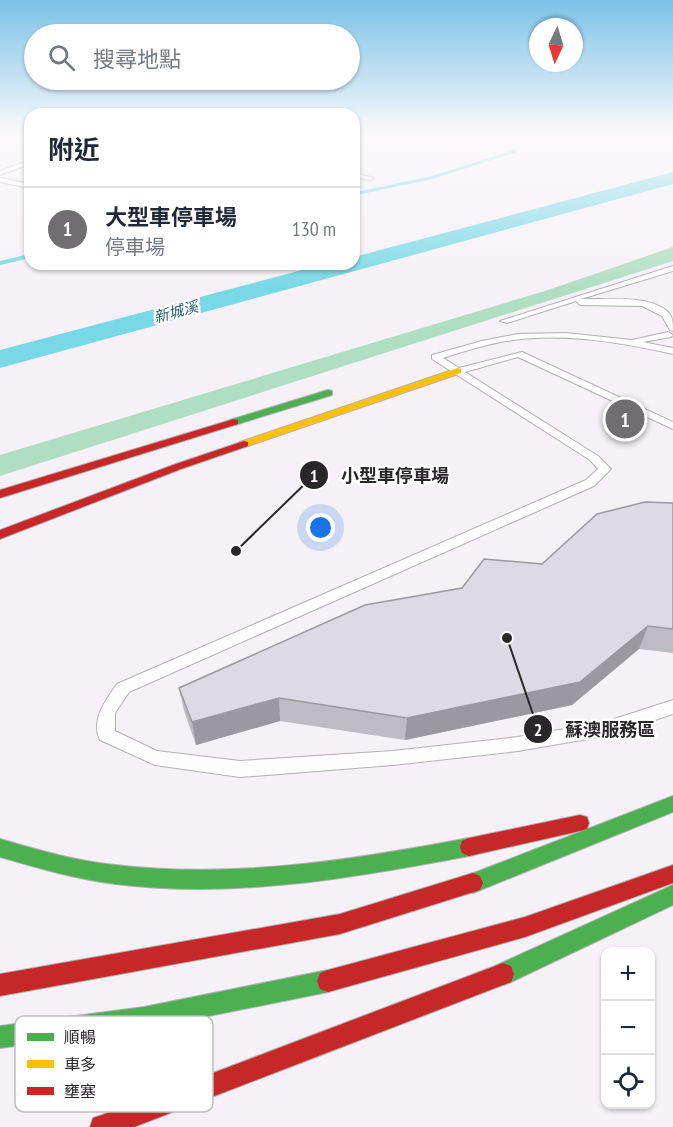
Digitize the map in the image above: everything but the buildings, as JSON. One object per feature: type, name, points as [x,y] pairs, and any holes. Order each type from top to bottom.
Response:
[{"type":"highway","points":[[0,535],[177,467],[458,371]]},
{"type":"highway","points":[[0,494],[331,392],[139,466]]},
{"type":"highway","points":[[39,535],[177,467]]},
{"type":"highway","points":[[0,527],[59,497]]},
{"type":"highway","points":[[0,848],[52,866],[130,876],[204,880],[294,876],[423,858],[673,803]]},
{"type":"highway","points":[[0,985],[340,924],[465,886],[673,803]]},
{"type":"highway","points":[[154,1016],[314,985],[525,927],[673,874]]},
{"type":"highway","points":[[213,1085],[502,974],[673,895]]},
{"type":"highway","points":[[0,1037],[15,1035]]},
{"type":"highway","points":[[102,1127],[141,1112]]},
{"type":"lane","points":[[504,321],[673,268]]},
{"type":"lane","points":[[566,302],[644,303],[669,314],[673,350],[583,336],[528,336],[483,344],[429,358],[458,371],[594,458],[605,469],[590,483],[123,688],[107,712],[106,735],[155,758],[240,769],[393,758],[518,744],[605,729],[673,707]]},
{"type":"lane","points":[[631,342],[671,331]]},
{"type":"lane","points":[[458,371],[519,354],[673,426]]},
{"type":"green space","points":[[673,247],[673,261],[0,476],[0,455],[548,290]]},
{"type":"waterway","points":[[360,193],[399,185]]},
{"type":"waterway","name":"新城溪","points":[[360,262],[649,185]]},
{"type":"waterway","points":[[0,263],[24,257]]},
{"type":"waterway","name":"新城溪","points":[[0,359],[331,270]]},
{"type":"traffic: fast","points":[[234,422],[328,393]]},
{"type":"traffic: fast","points":[[473,883],[673,804]]},
{"type":"traffic: fast","points":[[0,848],[57,865],[115,875],[174,879],[233,879],[293,875],[469,847]]},
{"type":"traffic: fast","points":[[503,974],[673,895]]},
{"type":"traffic: fast","points":[[154,1016],[328,981]]},
{"type":"traffic: fast","points":[[0,1037],[15,1035]]},
{"type":"traffic: slow","points":[[244,444],[458,371]]},
{"type":"traffic: jam","points":[[0,494],[234,422]]},
{"type":"traffic: jam","points":[[0,535],[177,467],[244,444]]},
{"type":"traffic: jam","points":[[469,847],[580,823]]},
{"type":"traffic: jam","points":[[328,981],[525,927],[673,874]]},
{"type":"traffic: jam","points":[[0,985],[340,924],[473,883]]},
{"type":"traffic: jam","points":[[213,1085],[503,974]]},
{"type":"traffic: jam","points":[[102,1127],[141,1112]]},
{"type":"place","name":"大型車停車場","points":[[625,419]]},
{"type":"place","name":"小型車停車場","points":[[236,551]]},
{"type":"place","name":"蘇澳服務區","points":[[507,638]]}]
